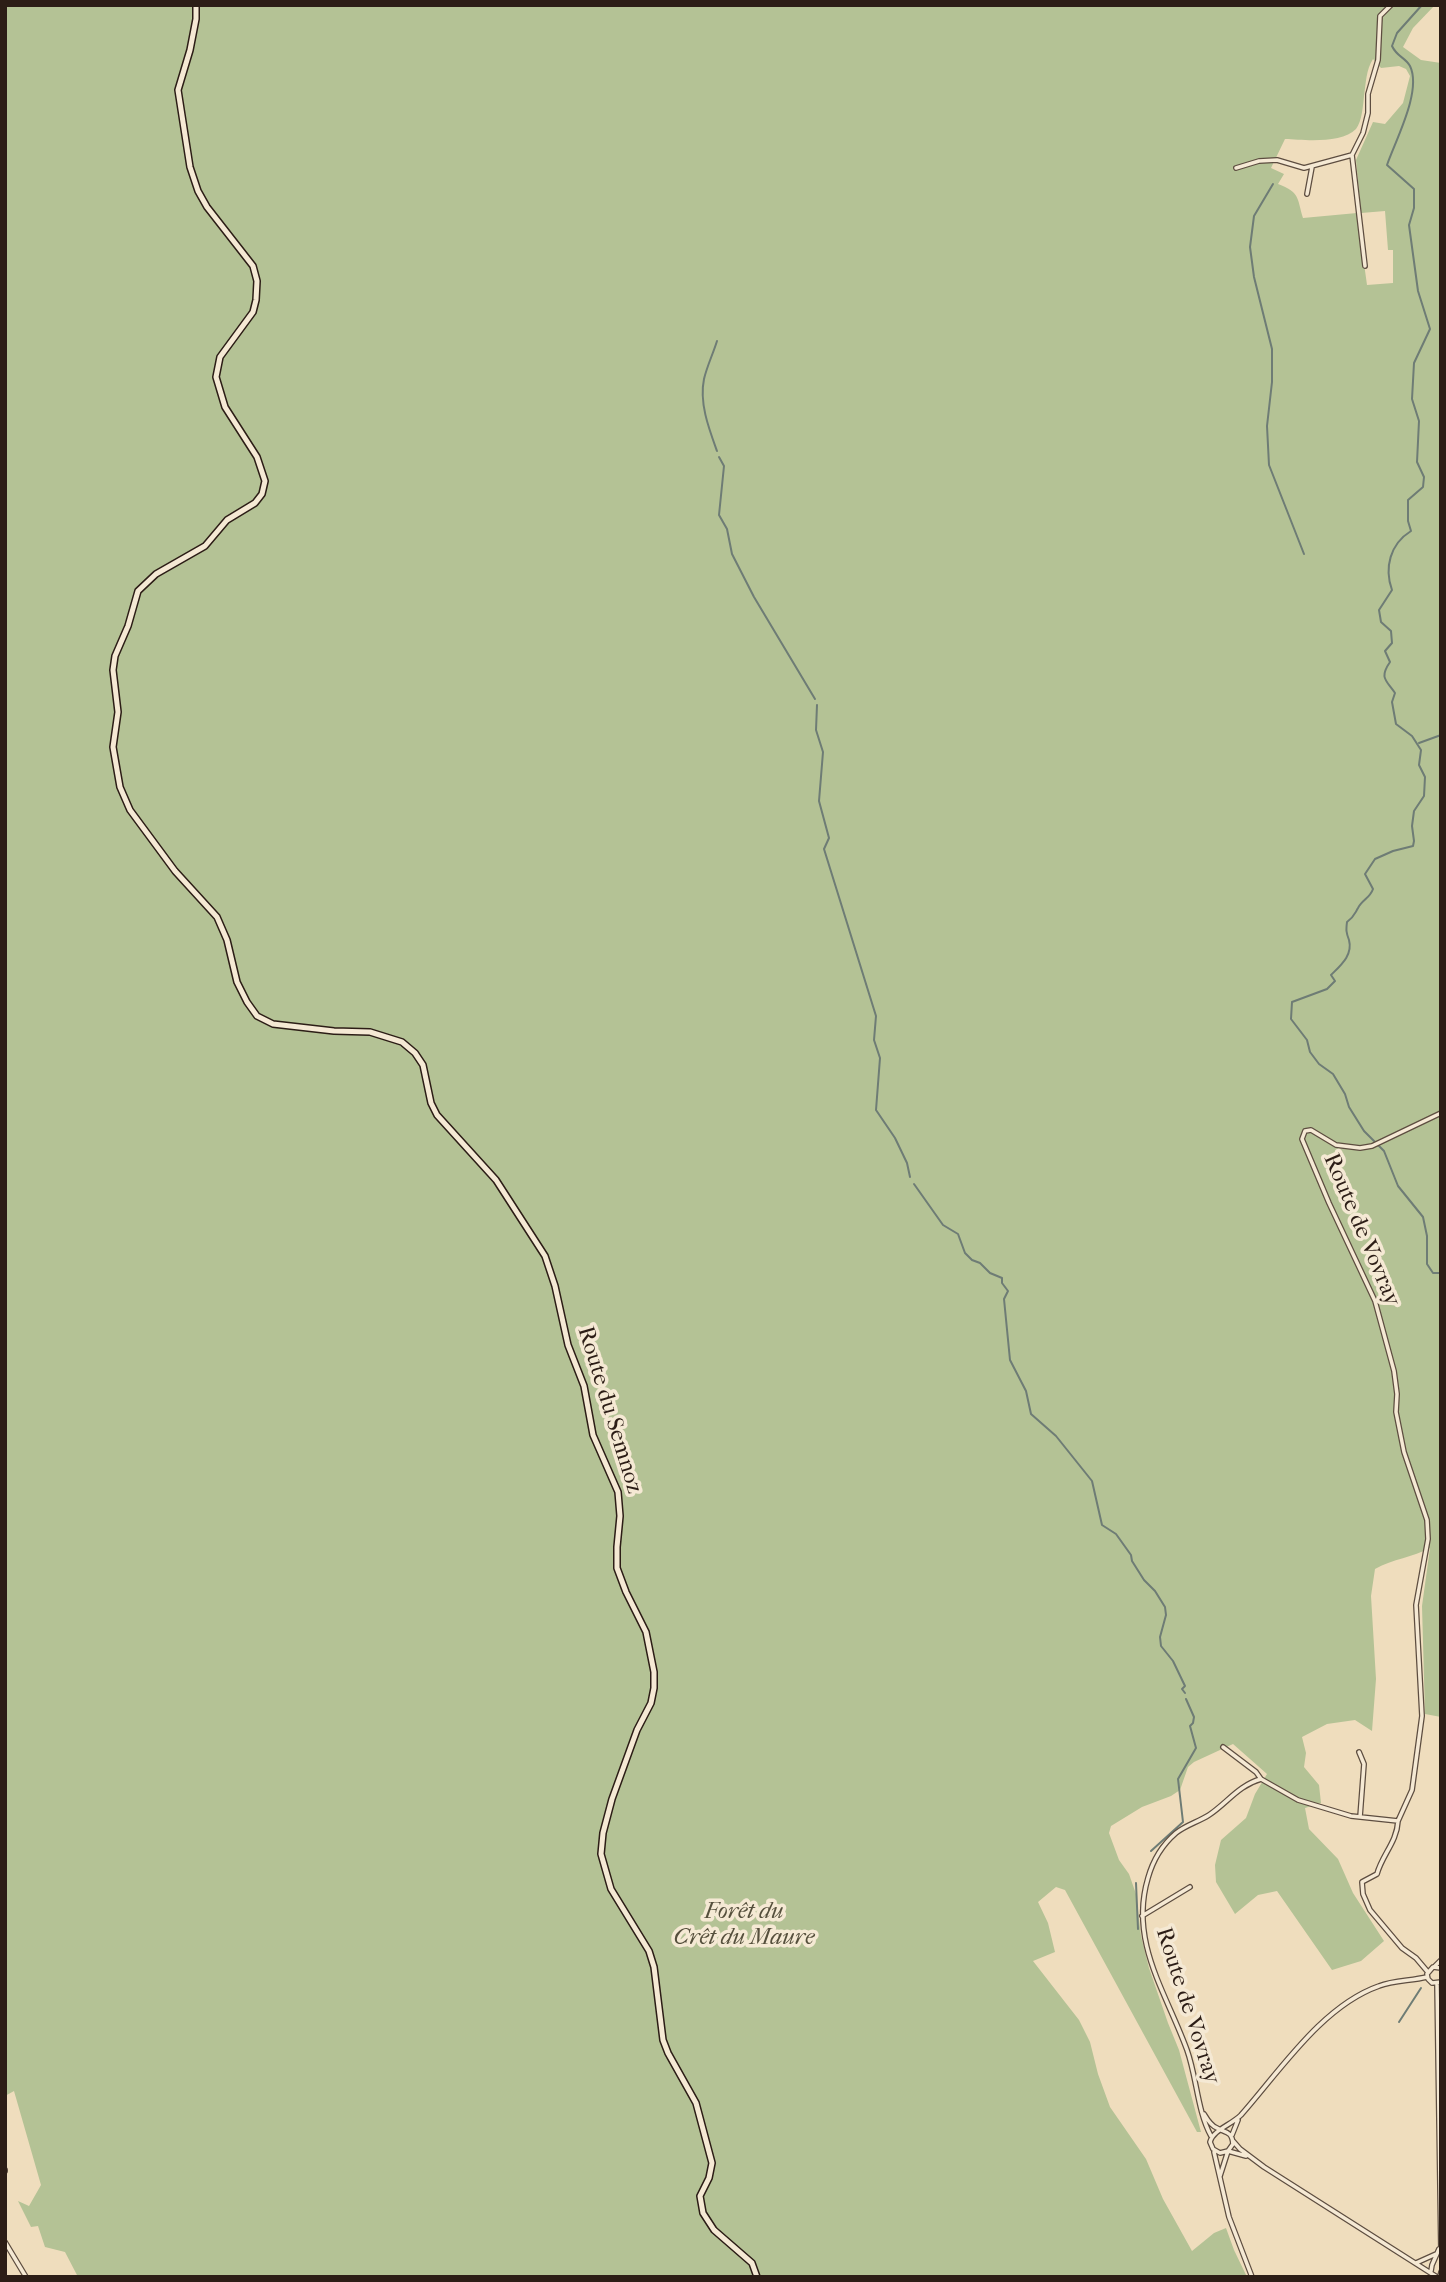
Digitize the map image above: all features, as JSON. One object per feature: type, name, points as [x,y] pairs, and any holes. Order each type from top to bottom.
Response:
[{"type":"main road","name":"Route du Semnoz","points":[[196,5],[190,50],[178,90],[190,167],[207,207],[253,266],[257,281],[253,312],[220,357],[216,377],[225,407],[257,457],[265,481],[257,501],[227,520],[205,546],[156,574],[138,591],[114,663],[113,683],[118,712],[113,747],[120,787],[127,806],[181,878],[217,917],[227,940],[237,982],[252,1009],[263,1020],[279,1025],[370,1032],[394,1038],[410,1047],[423,1065],[435,1112],[496,1180],[538,1242],[551,1271],[568,1345],[584,1386],[593,1435],[618,1492],[621,1516],[617,1569],[646,1632],[654,1672],[651,1703],[632,1743],[607,1817],[601,1844],[603,1865],[611,1889],[649,1951],[654,1967],[663,2040],[696,2103],[712,2163],[709,2178],[700,2196],[703,2213],[714,2230],[752,2263],[757,2277]]},
{"type":"street","points":[[1365,266],[1352,155],[1368,113],[1368,94],[1378,60],[1380,16],[1391,5]]},
{"type":"street","points":[[1236,167],[1277,160],[1304,168],[1352,155]]},
{"type":"street","points":[[1307,194],[1312,167]]},
{"type":"street","name":"Route de Vovray","points":[[1398,1821],[1412,1790],[1422,1716],[1416,1605],[1428,1539],[1427,1520],[1404,1452],[1396,1412],[1394,1371],[1371,1290],[1302,1139],[1305,1131],[1311,1130],[1336,1145],[1348,1148],[1372,1146],[1441,1113]]},
{"type":"street","points":[[1223,1746],[1261,1779],[1298,1800],[1360,1817],[1398,1821],[1394,1841],[1382,1859],[1377,1874],[1362,1882],[1368,1906],[1402,1948],[1413,1956],[1432,1983],[1439,1983],[1439,2251],[1432,2265],[1432,2273]]},
{"type":"street","points":[[1359,1752],[1364,1764],[1360,1817]]},
{"type":"street","name":"Route de Vovray","points":[[1211,2136],[1205,2124],[1187,2051],[1156,1977],[1145,1940],[1142,1916],[1149,1873],[1156,1857],[1168,1841],[1179,1831],[1211,1814],[1243,1787],[1261,1779]]},
{"type":"street","points":[[1142,1916],[1190,1887]]},
{"type":"street","points":[[1252,2277],[1229,2217],[1210,2142],[1211,2136],[1230,2126],[1241,2115],[1336,2009],[1378,1986],[1427,1974],[1438,1967],[1441,1960]]},
{"type":"street","name":"Route de Vovray","points":[[1203,2113],[1208,2121],[1220,2130]]},
{"type":"street","points":[[1220,2178],[1233,2139],[1233,2129],[1241,2115]]},
{"type":"street","points":[[1220,2130],[1228,2132],[1251,2157],[1439,2275]]},
{"type":"street","points":[[1213,2149],[1220,2153],[1228,2151],[1251,2157]]},
{"type":"street","points":[[5,2242],[26,2277]]},
{"type":"street","points":[[1416,2263],[1439,2251]]},
{"type":"green space","name":"Forêt du Crêt du Maure","points":[[5,5],[1435,5],[1413,28],[1403,47],[1421,60],[1441,63],[1441,1717],[1425,1714],[1422,1606],[1430,1548],[1375,1569],[1371,1596],[1376,1679],[1372,1731],[1355,1720],[1327,1724],[1302,1737],[1306,1753],[1304,1767],[1319,1785],[1321,1803],[1305,1808],[1309,1829],[1338,1859],[1353,1893],[1384,1941],[1361,1961],[1332,1970],[1277,1891],[1258,1895],[1235,1914],[1216,1882],[1215,1865],[1221,1840],[1246,1818],[1255,1794],[1267,1774],[1233,1744],[1188,1767],[1180,1790],[1142,1807],[1111,1826],[1109,1833],[1136,1894],[1141,1936],[1149,1968],[1179,2050],[1201,2132],[1197,2132],[1065,1890],[1056,1887],[1038,1902],[1048,1923],[1055,1952],[1033,1961],[1079,2020],[1090,2042],[1110,2107],[1146,2159],[1163,2199],[1192,2251],[1214,2233],[1226,2228],[1247,2277],[78,2277],[65,2252],[45,2247],[38,2226],[31,2227],[18,2201],[29,2206],[41,2185],[14,2091],[5,2096]],"holes":[[[1373,59],[1381,68],[1399,66],[1406,69],[1410,76],[1403,103],[1385,124],[1373,122],[1356,160],[1361,213],[1385,211],[1388,250],[1393,250],[1393,283],[1367,285],[1357,213],[1303,218],[1294,193],[1278,184],[1284,174],[1271,168],[1285,139],[1332,139],[1350,134],[1356,129],[1360,122],[1368,72]]]},
{"type":"waterway","points":[[1422,5],[1397,33],[1392,46],[1410,66],[1413,88],[1387,165],[1414,189],[1414,208],[1409,225],[1418,291],[1430,329],[1414,363],[1412,399],[1419,421],[1417,462],[1424,477],[1423,487],[1408,500],[1411,531],[1398,543],[1391,557],[1389,573],[1392,590],[1379,610],[1381,622],[1391,631],[1392,643],[1385,651],[1390,662],[1384,675],[1395,693],[1392,702],[1396,724],[1412,736],[1421,750],[1419,765],[1425,777],[1424,796],[1414,811],[1413,846],[1375,859],[1365,874],[1373,889],[1347,922],[1349,950],[1331,975],[1335,981],[1327,989],[1292,1002],[1291,1019],[1307,1040],[1310,1052],[1319,1064],[1333,1074],[1364,1131],[1384,1151],[1398,1186],[1423,1217],[1427,1236],[1427,1264],[1433,1273],[1441,1273]]},
{"type":"waterway","points":[[1273,184],[1254,216],[1250,247],[1254,277],[1272,349],[1272,382],[1267,426],[1269,465],[1304,554]]},
{"type":"waterway","points":[[717,341],[705,374],[703,397],[717,451]]},
{"type":"waterway","points":[[719,457],[724,466],[719,515],[727,529],[732,554],[754,597],[815,699]]},
{"type":"waterway","points":[[817,705],[816,730],[823,752],[819,801],[829,838],[824,849],[876,1016],[874,1040],[880,1058],[876,1110],[895,1138],[907,1163],[910,1177]]},
{"type":"waterway","points":[[1419,743],[1441,735]]},
{"type":"waterway","points":[[914,1184],[943,1225],[958,1234],[965,1253],[990,1273],[1002,1278],[1008,1291],[1004,1299],[1010,1360],[1026,1391],[1031,1414],[1056,1436],[1092,1481],[1102,1525],[1116,1534],[1144,1580],[1165,1607],[1161,1646],[1173,1661],[1185,1686],[1182,1689],[1185,1693]]},
{"type":"waterway","points":[[1151,1851],[1183,1822],[1178,1779],[1196,1748],[1190,1726],[1194,1717],[1186,1699]]},
{"type":"waterway","points":[[1136,1883],[1138,1929]]},
{"type":"waterway","points":[[1399,2022],[1421,1988]]}]
